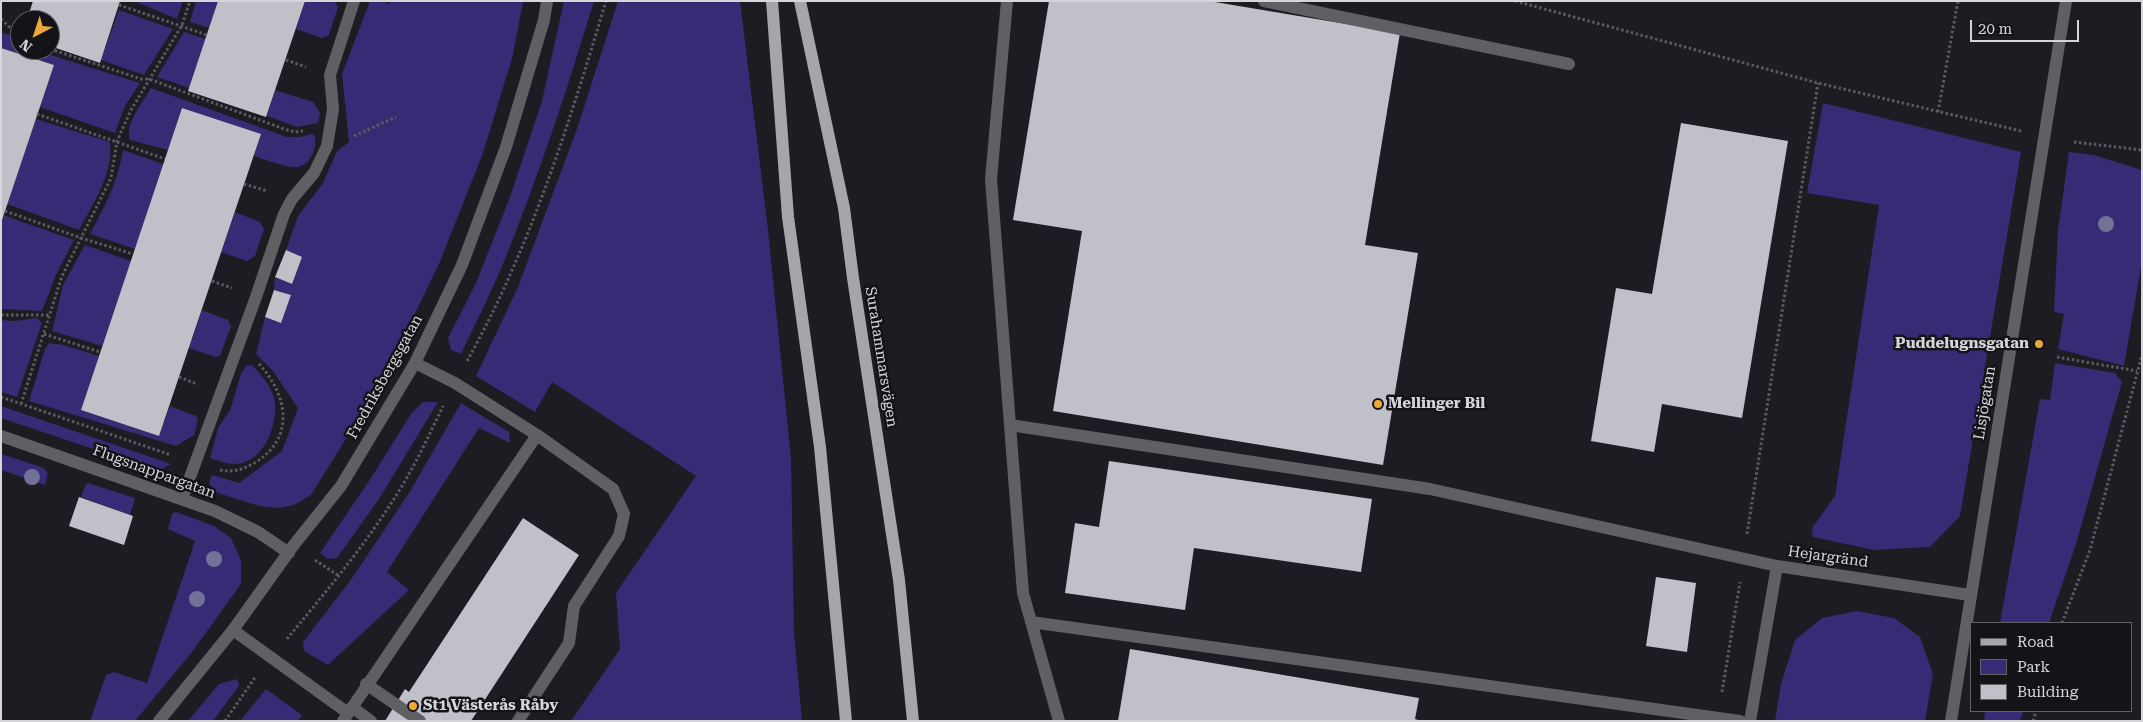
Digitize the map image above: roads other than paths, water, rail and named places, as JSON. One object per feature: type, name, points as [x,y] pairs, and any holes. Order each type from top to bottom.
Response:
[{"type":"main road","points":[[772,1],[788,217],[820,447],[846,721]]},
{"type":"main road","name":"Surahammarsvägen","points":[[800,1],[844,208],[899,580],[913,721]]},
{"type":"street","points":[[182,499],[256,297],[284,214],[292,199],[314,173],[327,146],[333,109],[330,75],[354,1]]},
{"type":"street","name":"Fredriksbergsgatan","points":[[159,721],[232,630],[341,486],[415,363],[462,265],[506,147],[544,20],[547,1]]},
{"type":"street","points":[[1007,1],[991,179],[1023,593],[1059,721]]},
{"type":"street","points":[[1264,1],[1569,64]]},
{"type":"street","name":"Lisjögatan","points":[[1951,721],[2066,1]]},
{"type":"street","points":[[415,363],[455,383],[537,435],[613,489],[624,514],[619,536],[574,606],[569,644],[518,721]]},
{"type":"street","points":[[1010,425],[1430,489],[1776,566]]},
{"type":"street","points":[[347,714],[537,435]]},
{"type":"street","name":"Flugsnappargatan","points":[[1,436],[182,499],[238,521],[289,553]]},
{"type":"street","name":"Hejargränd","points":[[1750,721],[1776,566],[1970,595]]},
{"type":"street","points":[[1031,622],[1740,721]]},
{"type":"street","points":[[232,630],[347,714],[371,721]]},
{"type":"street","points":[[366,684],[420,721]]},
{"type":"place","name":"Puddelugnsgatan","points":[[2039,344]]},
{"type":"place","name":"Mellinger Bil","points":[[1378,404]]},
{"type":"place","name":"St1 Västerås Råby","points":[[413,706]]}]
